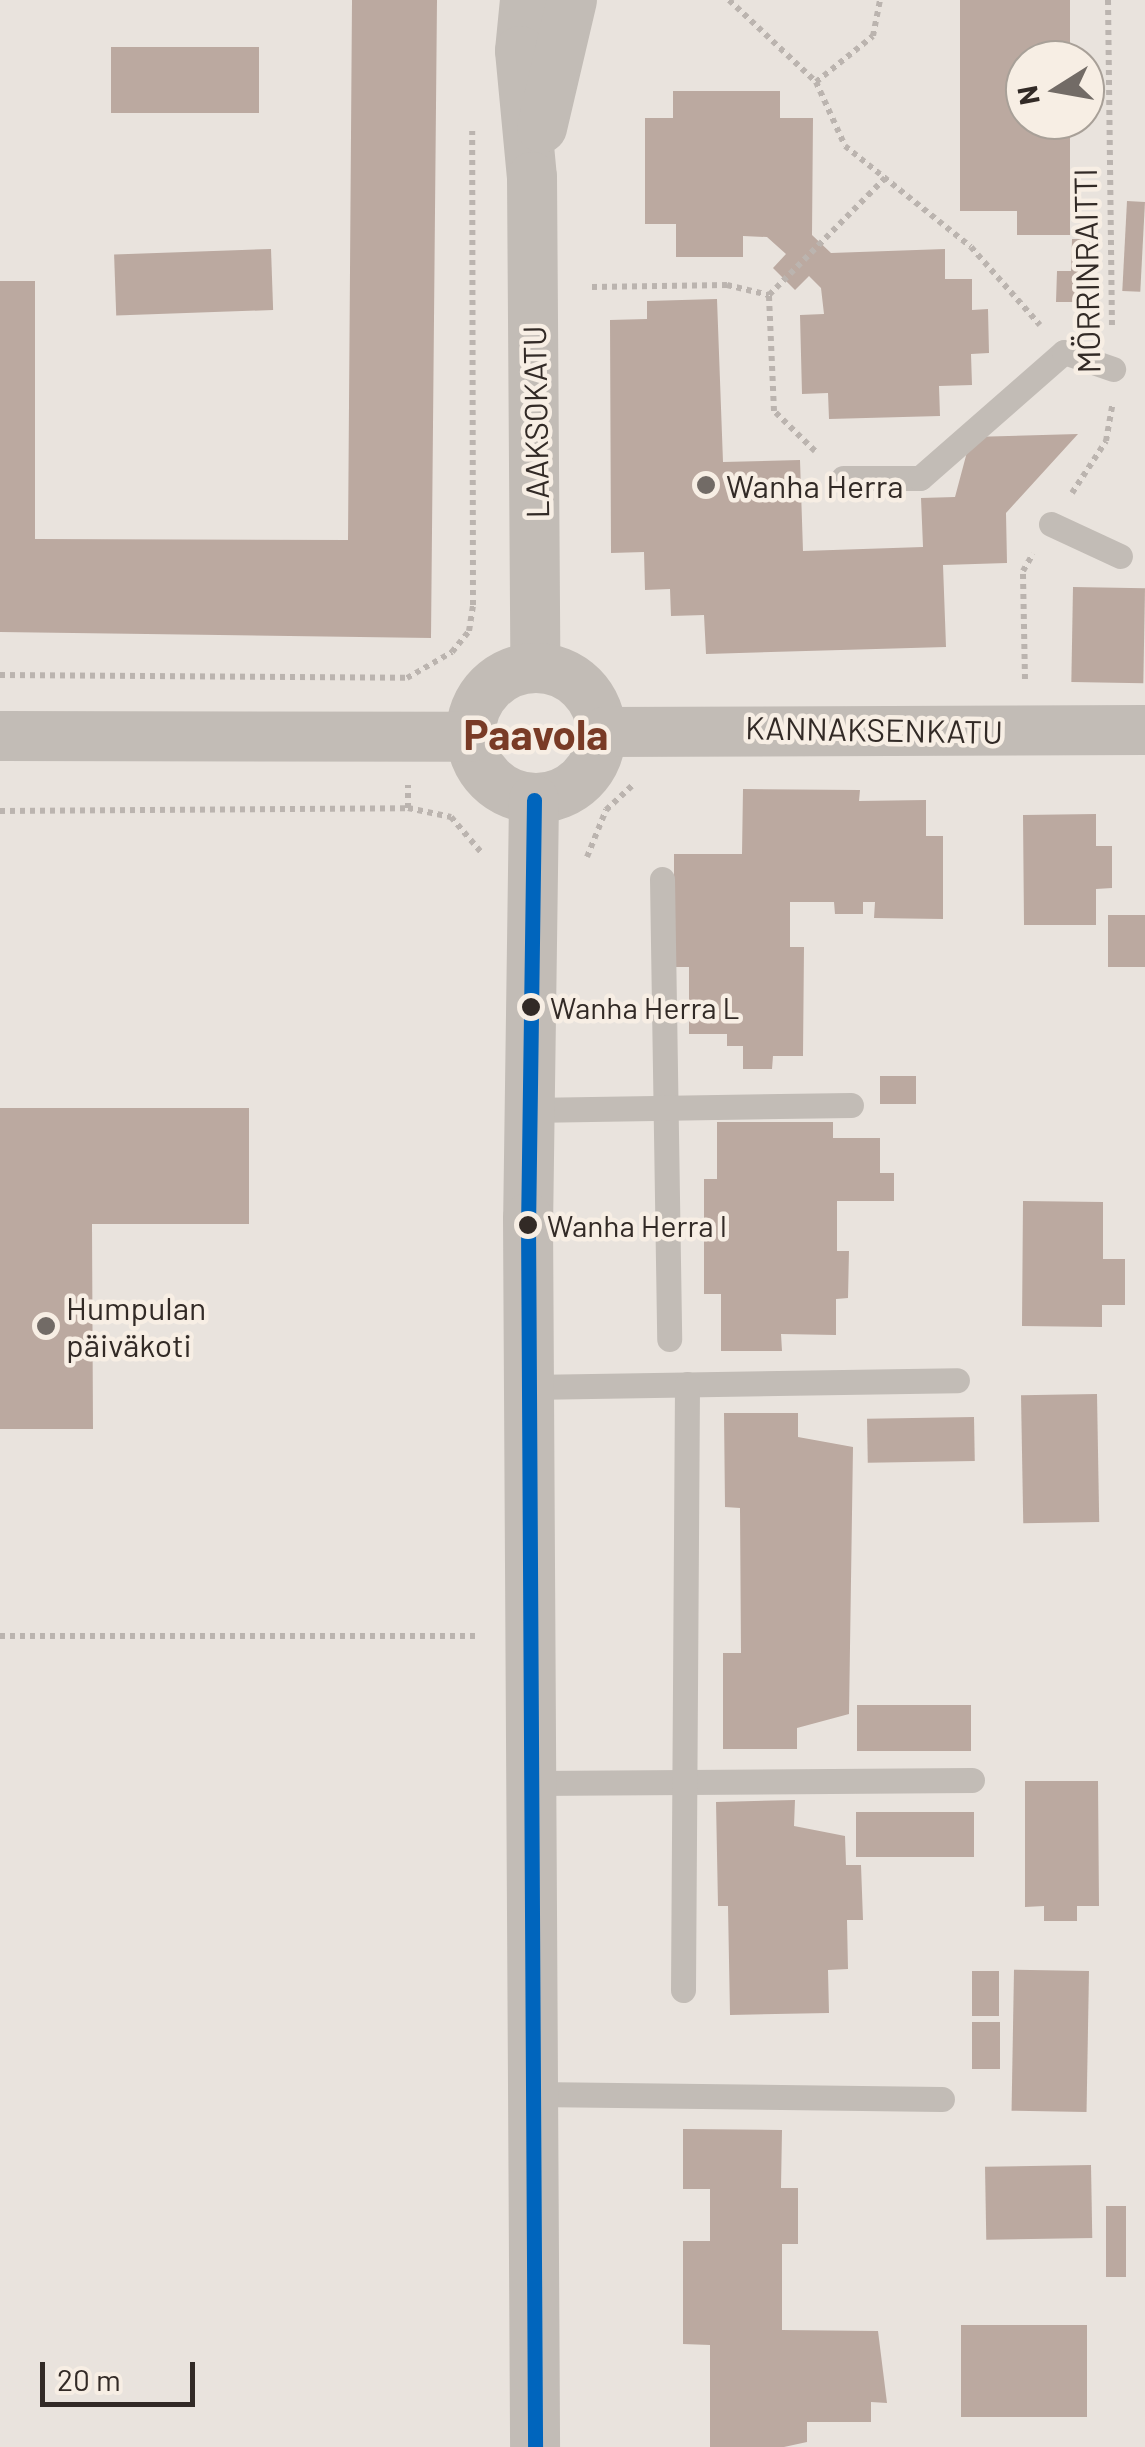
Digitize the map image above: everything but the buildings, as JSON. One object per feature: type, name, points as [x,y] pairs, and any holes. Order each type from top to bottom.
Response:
[{"type":"street","name":"LAAKSOKATU","points":[[525,0],[520,51],[532,177],[535,666]]},
{"type":"street","name":"LAAKSOKATU","points":[[532,177],[572,0]]},
{"type":"street","points":[[535,666],[569,674],[594,698],[604,732],[594,766],[569,792],[534,800],[502,790],[479,768],[470,737],[477,702],[501,676],[535,666]]},
{"type":"street","name":"KANNAKSENKATU","points":[[604,732],[1145,730]]},
{"type":"street","points":[[0,736],[470,737]]},
{"type":"street","points":[[534,800],[529,1110],[535,2447]]},
{"type":"lane","points":[[843,478],[920,478],[1064,352],[1112,368]]},
{"type":"lane","points":[[1051,524],[1120,556]]},
{"type":"lane","points":[[662,879],[669,1339]]},
{"type":"lane","points":[[529,1110],[851,1105]]},
{"type":"lane","points":[[530,1387],[957,1380]]},
{"type":"lane","points":[[684,1990],[686,1384]]},
{"type":"lane","points":[[532,1783],[972,1780]]},
{"type":"lane","points":[[534,2094],[942,2099]]},
{"type":"path","points":[[729,0],[816,82],[845,146],[971,247],[1064,352]]},
{"type":"path","points":[[816,82],[873,36],[880,0]]},
{"type":"path","name":"MÖRRINRAITTI","points":[[1029,731],[1023,571],[1106,441],[1112,368],[1108,0]]},
{"type":"path","points":[[0,675],[406,678],[452,652],[469,630],[473,605],[472,117]]},
{"type":"path","points":[[843,478],[774,411],[769,294],[886,178]]},
{"type":"path","points":[[592,287],[727,285],[769,294]]},
{"type":"path","points":[[0,811],[408,808],[451,816],[486,860]]},
{"type":"path","points":[[0,1636],[491,1636]]},
{"type":"transit line","points":[[534,800],[528,1218],[535,2447]]},
{"type":"place","name":"Wanha Herra","points":[[706,485]]},
{"type":"place","name":"Wanha Herra L","points":[[531,1007]]},
{"type":"place","name":"Wanha Herra I","points":[[528,1225]]},
{"type":"place","name":"Humpulan päiväkoti","points":[[46,1326]]},
{"type":"district","name":"Paavola","points":[[536,733]]}]
